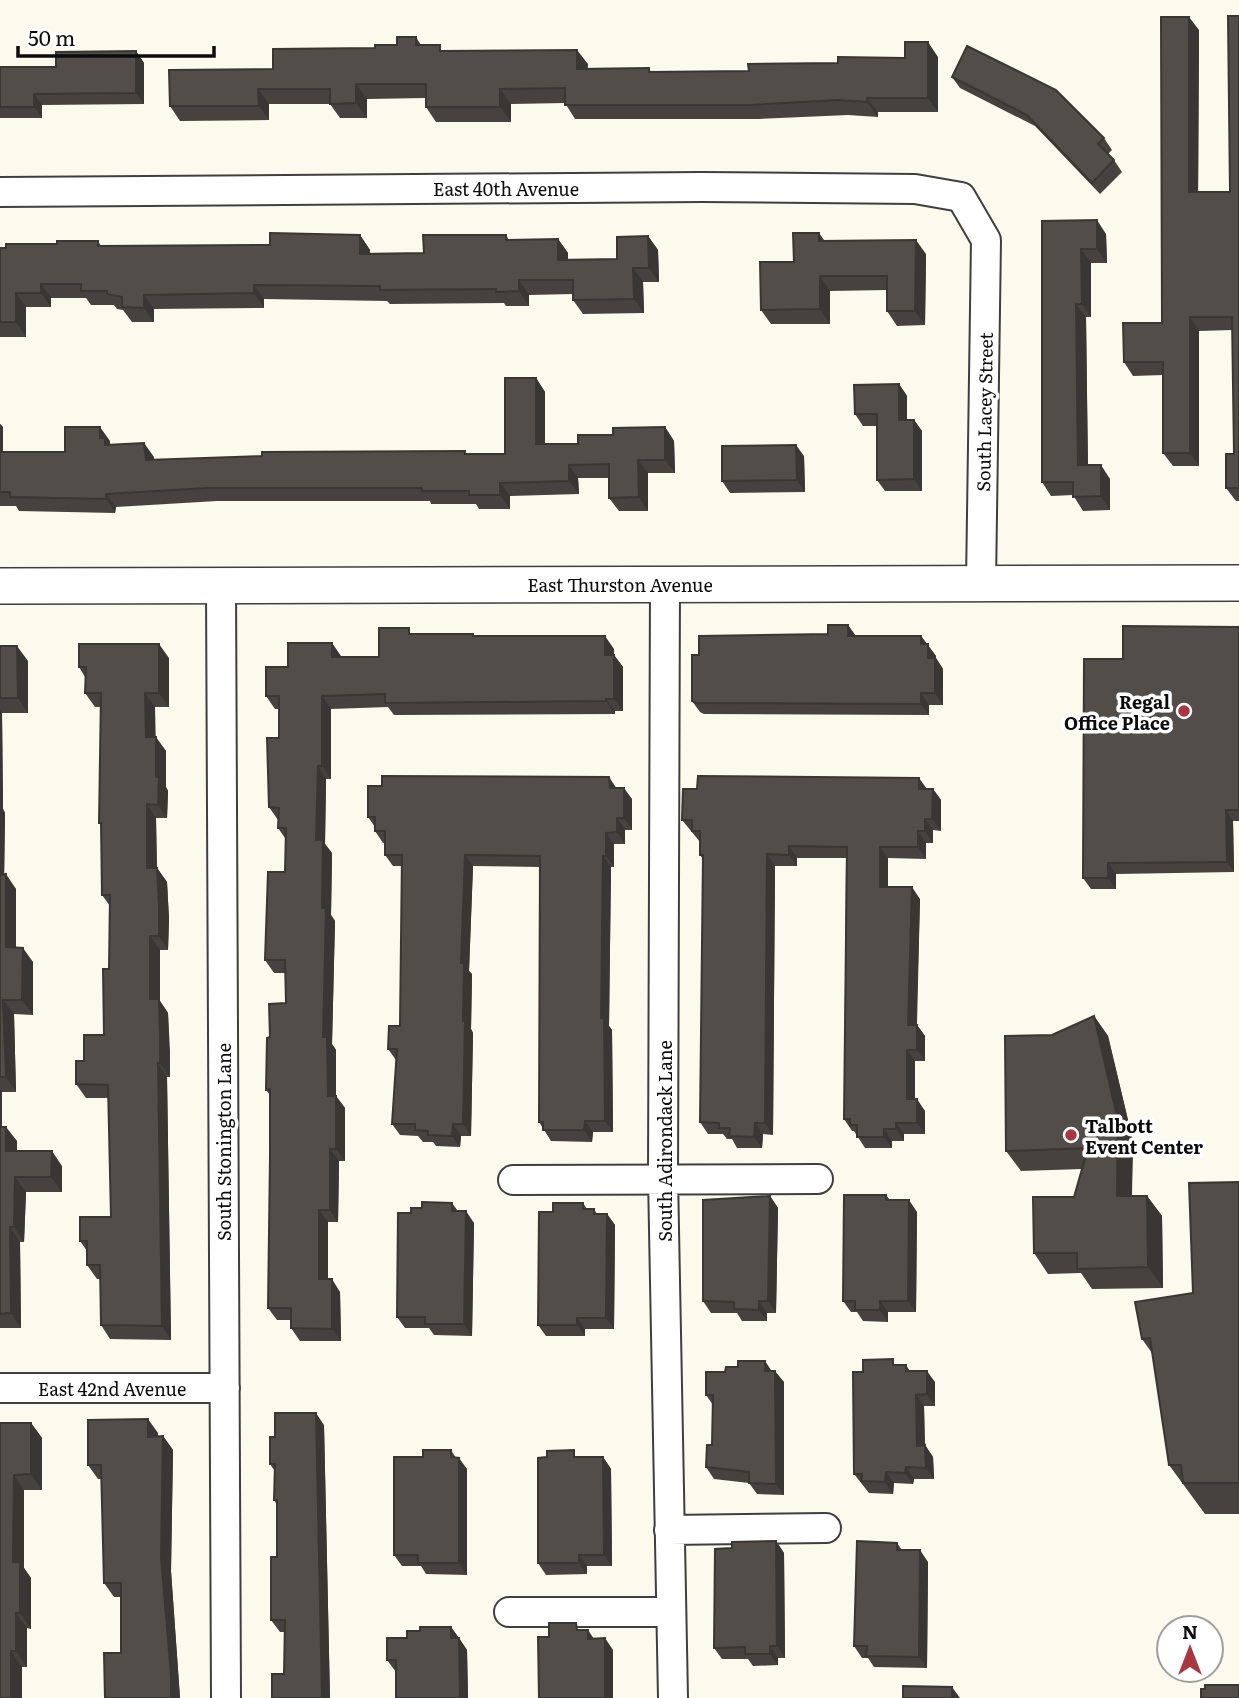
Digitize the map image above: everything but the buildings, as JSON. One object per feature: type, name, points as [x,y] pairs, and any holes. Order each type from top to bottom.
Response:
[{"type":"street","name":"East 40th Avenue","points":[[0,192],[688,187],[915,189],[961,197],[986,240]]},
{"type":"street","name":"South Lacey Street","points":[[981,583],[986,240]]},
{"type":"street","name":"East Thurston Avenue","points":[[0,586],[1239,583]]},
{"type":"street","name":"South Adirondack Lane","points":[[665,584],[663,1177],[673,1698]]},
{"type":"street","name":"South Stonington Lane","points":[[221,586],[226,1698]]},
{"type":"street","points":[[513,1180],[663,1177],[818,1179]]},
{"type":"street","name":"East 42nd Avenue","points":[[0,1388],[225,1388]]},
{"type":"street","points":[[668,1530],[825,1528]]},
{"type":"street","points":[[509,1612],[671,1612]]},
{"type":"place","name":"Regal Office Place","points":[[1184,711]]},
{"type":"place","name":"Talbott Event Center","points":[[1071,1135]]}]
